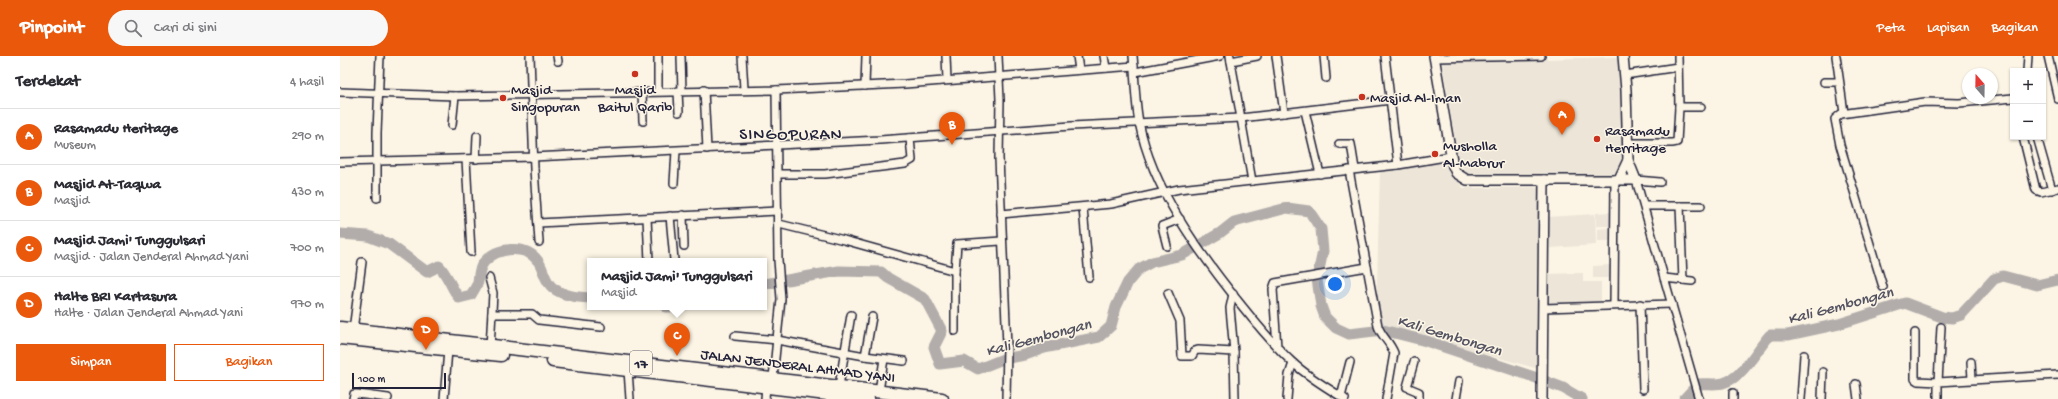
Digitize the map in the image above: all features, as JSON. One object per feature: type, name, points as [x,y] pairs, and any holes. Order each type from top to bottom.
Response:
[{"type":"highway","name":"JALAN JENDERAL AHMAD YANI","points":[[340,328],[378,337],[448,350],[490,350],[628,370],[671,370]]},
{"type":"highway","name":"JALAN JENDERAL AHMAD YANI","points":[[340,338],[378,337],[671,370],[769,382],[868,399]]},
{"type":"highway","name":"JALAN JENDERAL AHMAD YANI","points":[[833,393],[879,391],[923,398],[942,399]]},
{"type":"street","points":[[377,198],[380,56]]},
{"type":"street","points":[[530,56],[533,157],[539,242]]},
{"type":"street","points":[[658,56],[658,91]]},
{"type":"street","points":[[742,56],[744,89]]},
{"type":"street","points":[[865,86],[866,56]]},
{"type":"street","points":[[946,56],[947,80]]},
{"type":"street","points":[[998,56],[1001,241],[1007,346],[1006,399]]},
{"type":"street","points":[[1077,56],[1079,70]]},
{"type":"street","points":[[1104,56],[1106,68]]},
{"type":"street","points":[[1133,56],[1139,122],[1146,148],[1164,192],[1180,219],[1232,294],[1277,347],[1293,363],[1343,398],[1350,362]]},
{"type":"street","points":[[340,92],[455,96],[744,89],[776,90],[865,86],[1106,68],[1134,69],[1220,56]]},
{"type":"street","points":[[1252,181],[1230,59],[1257,56]]},
{"type":"street","points":[[1276,56],[1284,113]]},
{"type":"street","points":[[1324,56],[1326,78]]},
{"type":"street","points":[[1385,56],[1398,166]]},
{"type":"street","points":[[1540,56],[1434,57],[1450,156],[1456,173],[1467,180],[1617,179],[1660,182]]},
{"type":"street","points":[[1623,56],[1629,143],[1628,160],[1644,206],[1698,396]]},
{"type":"street","points":[[1629,143],[1677,142],[1679,107],[1678,56]]},
{"type":"street","points":[[1836,56],[1844,113]]},
{"type":"street","points":[[2027,68],[2028,56]]},
{"type":"street","points":[[2048,56],[2058,99]]},
{"type":"street","points":[[679,112],[682,57]]},
{"type":"street","points":[[1625,75],[1678,67]]},
{"type":"street","points":[[1824,82],[1839,82]]},
{"type":"street","points":[[704,90],[707,149]]},
{"type":"street","points":[[765,399],[777,340],[781,291],[779,273],[776,90]]},
{"type":"street","points":[[642,92],[643,121]]},
{"type":"street","points":[[452,125],[455,96]]},
{"type":"street","points":[[1883,287],[1834,124],[1836,117],[1844,113],[1925,102],[1959,103],[2010,98]]},
{"type":"street","points":[[340,162],[533,157],[778,146],[1139,122],[1240,118],[1391,100]]},
{"type":"street","points":[[1679,107],[1701,107]]},
{"type":"street","points":[[1305,111],[1320,174]]},
{"type":"street","points":[[476,159],[477,136]]},
{"type":"street","points":[[778,174],[825,174],[909,162],[912,160],[910,138]]},
{"type":"street","points":[[2024,140],[2036,190],[2041,192],[2055,189],[2039,140]]},
{"type":"street","points":[[1339,144],[1351,144],[1352,170],[1378,326],[1380,333],[1392,347],[1394,352],[1386,399]]},
{"type":"street","points":[[674,183],[676,150]]},
{"type":"street","points":[[1001,214],[1083,208],[1118,203],[1164,192],[1252,181],[1398,166],[1450,156]]},
{"type":"street","points":[[466,159],[471,252]]},
{"type":"street","points":[[1614,305],[1617,179],[1628,160]]},
{"type":"street","points":[[1542,395],[1544,180]]},
{"type":"street","points":[[1644,206],[1701,206]]},
{"type":"street","points":[[1680,206],[1683,280]]},
{"type":"street","points":[[1083,208],[1089,278]]},
{"type":"street","points":[[538,223],[778,211]]},
{"type":"street","points":[[683,215],[684,246]]},
{"type":"street","points":[[670,216],[674,258]]},
{"type":"street","points":[[647,218],[649,258]]},
{"type":"street","points":[[1167,246],[1162,226],[1180,219]]},
{"type":"street","points":[[779,224],[844,240],[955,271]]},
{"type":"street","points":[[955,331],[955,271],[957,244],[1001,241]]},
{"type":"street","points":[[353,330],[362,262]]},
{"type":"street","points":[[1277,347],[1273,289],[1275,283],[1367,267]]},
{"type":"street","points":[[489,278],[493,294],[490,350]]},
{"type":"street","points":[[1664,278],[1692,281]]},
{"type":"street","points":[[1168,293],[1180,320],[1182,356],[1194,356],[1195,351],[1198,350],[1234,352]]},
{"type":"street","points":[[1232,294],[1230,308],[1234,352],[1235,399]]},
{"type":"street","points":[[1640,304],[1643,389]]},
{"type":"street","points":[[1543,308],[1672,304]]},
{"type":"street","points":[[492,314],[532,314],[539,320],[601,327]]},
{"type":"street","points":[[833,393],[845,353],[852,315]]},
{"type":"street","points":[[864,356],[872,317]]},
{"type":"street","points":[[1938,399],[1941,327]]},
{"type":"street","points":[[1914,333],[1916,379],[1918,381],[1938,382],[2058,375]]},
{"type":"street","points":[[735,336],[777,340],[845,353],[904,361]]},
{"type":"street","points":[[444,399],[448,350]]},
{"type":"street","points":[[1801,399],[1804,355]]},
{"type":"street","points":[[879,391],[884,359]]},
{"type":"street","points":[[1414,362],[1407,387],[1420,392],[1419,399]]},
{"type":"street","points":[[1971,362],[1972,380]]},
{"type":"street","points":[[1287,399],[1290,372],[1293,363]]},
{"type":"street","points":[[628,370],[630,399]]},
{"type":"street","points":[[1822,399],[1823,372]]},
{"type":"street","points":[[1456,399],[1459,380]]},
{"type":"street","points":[[1856,384],[1858,399]]},
{"type":"street","points":[[353,399],[354,394],[388,398]]},
{"type":"shaded area","points":[[1620,57],[1628,163],[1617,177],[1549,179],[1548,174],[1467,174],[1459,162],[1442,62]]},
{"type":"shaded area","points":[[1449,161],[1463,188],[1543,187],[1539,369],[1376,324],[1380,171]]},
{"type":"shaded area","points":[[1610,212],[1610,226],[1596,226],[1596,213]]},
{"type":"shaded area","points":[[1595,214],[1596,245],[1550,248],[1548,217]]},
{"type":"shaded area","points":[[1611,228],[1611,241],[1598,241],[1598,229]]},
{"type":"shaded area","points":[[1611,265],[1612,289],[1609,289],[1609,278],[1593,278],[1593,266]]},
{"type":"shaded area","points":[[1583,273],[1583,282],[1601,282],[1601,301],[1546,303],[1546,274]]},
{"type":"waterway","name":"Kali Gembongan","points":[[767,283],[839,271],[881,272],[888,278],[925,299],[942,331],[934,347],[940,364],[964,361],[978,369],[1003,359],[1025,355],[1044,348],[1099,337],[1111,326],[1116,307],[1128,282],[1139,269],[1152,262],[1182,255],[1220,233],[1234,222],[1287,208],[1309,211],[1321,229],[1323,251],[1317,279],[1321,306],[1325,317],[1336,328],[1349,334],[1383,330],[1426,341],[1534,377],[1563,388],[1582,399]]},
{"type":"waterway","name":"Kali Gembongan","points":[[340,234],[368,236],[389,244],[427,272],[439,266],[445,273],[459,298],[471,295],[477,284],[480,269],[484,262],[496,253],[511,250],[519,250],[533,256],[540,264],[550,285],[557,291],[570,296],[587,298]]},
{"type":"waterway","name":"Kali Gembongan","points":[[1684,399],[1698,384],[1723,383],[1737,375],[1770,335],[1788,335],[1839,324],[1905,303],[1942,317],[1952,318],[1961,315],[1994,279],[2003,276],[2037,285],[2058,280]]},
{"type":"place","name":"Masjid Baitul Qarib","points":[[635,74]]},
{"type":"place","name":"Masjid Al-Iman","points":[[1362,97]]},
{"type":"place","name":"Masjid Singopuran","points":[[503,98]]},
{"type":"place","name":"Rasamadu Heritage","points":[[1562,135]]},
{"type":"place","name":"Rasamadu Herritage","points":[[1597,139]]},
{"type":"place","name":"Masjid At-Taqwa","points":[[952,145]]},
{"type":"place","name":"Musholla Al-Mabrur","points":[[1435,154]]},
{"type":"place","name":"Halte BRI Kartasura","points":[[426,350]]},
{"type":"place","name":"Masjid Jami' Tunggulsari","points":[[677,356]]},
{"type":"district","name":"SINGOPURAN","points":[[791,133]]}]
